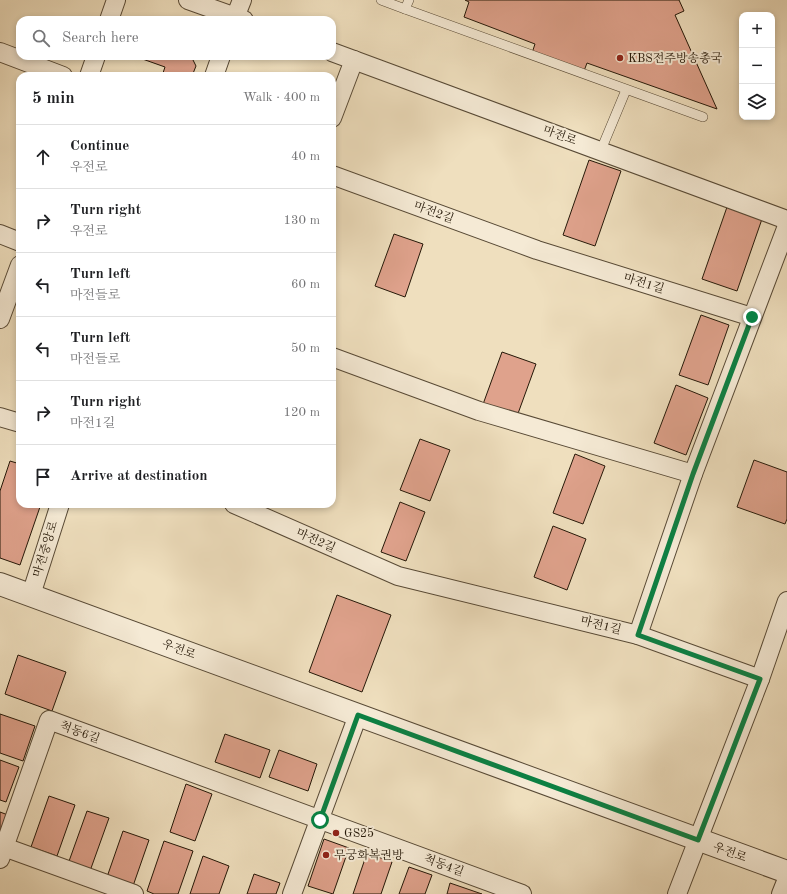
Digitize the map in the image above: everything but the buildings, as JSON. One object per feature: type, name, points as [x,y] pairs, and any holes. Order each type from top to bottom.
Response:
[{"type":"street","points":[[110,16],[116,0]]},
{"type":"street","points":[[188,0],[230,16]]},
{"type":"street","points":[[239,16],[242,0]]},
{"type":"street","points":[[0,52],[16,58]]},
{"type":"street","name":"마전로","points":[[336,53],[601,150],[787,220]]},
{"type":"street","points":[[21,60],[52,72]]},
{"type":"street","points":[[90,72],[95,60]]},
{"type":"street","points":[[215,72],[220,60]]},
{"type":"street","points":[[336,107],[354,60]]},
{"type":"street","name":"마전2길","points":[[336,176],[537,250]]},
{"type":"street","name":"마전1길","points":[[398,576],[638,635],[693,474],[787,226]]},
{"type":"street","points":[[0,234],[16,240]]},
{"type":"street","name":"마전1길","points":[[537,250],[752,317]]},
{"type":"street","points":[[0,319],[16,276]]},
{"type":"street","points":[[336,358],[479,411],[693,474]]},
{"type":"street","points":[[0,417],[16,422]]},
{"type":"street","name":"마전중앙로","points":[[31,595],[59,508]]},
{"type":"street","name":"마전2길","points":[[243,508],[398,576]]},
{"type":"street","name":"우전로","points":[[0,584],[787,872]]},
{"type":"street","points":[[677,894],[760,679],[787,601]]},
{"type":"street","points":[[638,635],[760,679]]},
{"type":"street","points":[[292,894],[358,715]]},
{"type":"street","name":"척동6길","points":[[134,894],[2,853],[49,720],[192,773]]},
{"type":"street","name":"척동4길","points":[[192,773],[522,894]]},
{"type":"street","points":[[781,894],[787,879]]},
{"type":"lane","points":[[381,0],[703,117]]},
{"type":"lane","points":[[405,9],[408,0]]},
{"type":"lane","points":[[601,150],[626,90]]},
{"type":"place","name":"KBS전주방송총국","points":[[620,58]]},
{"type":"place","name":"GS25","points":[[336,833]]},
{"type":"place","name":"무궁화복권방","points":[[326,855]]},
{"type":"route","points":[[320,820],[358,715],[698,840],[760,679],[638,635],[693,474],[752,317]]}]
